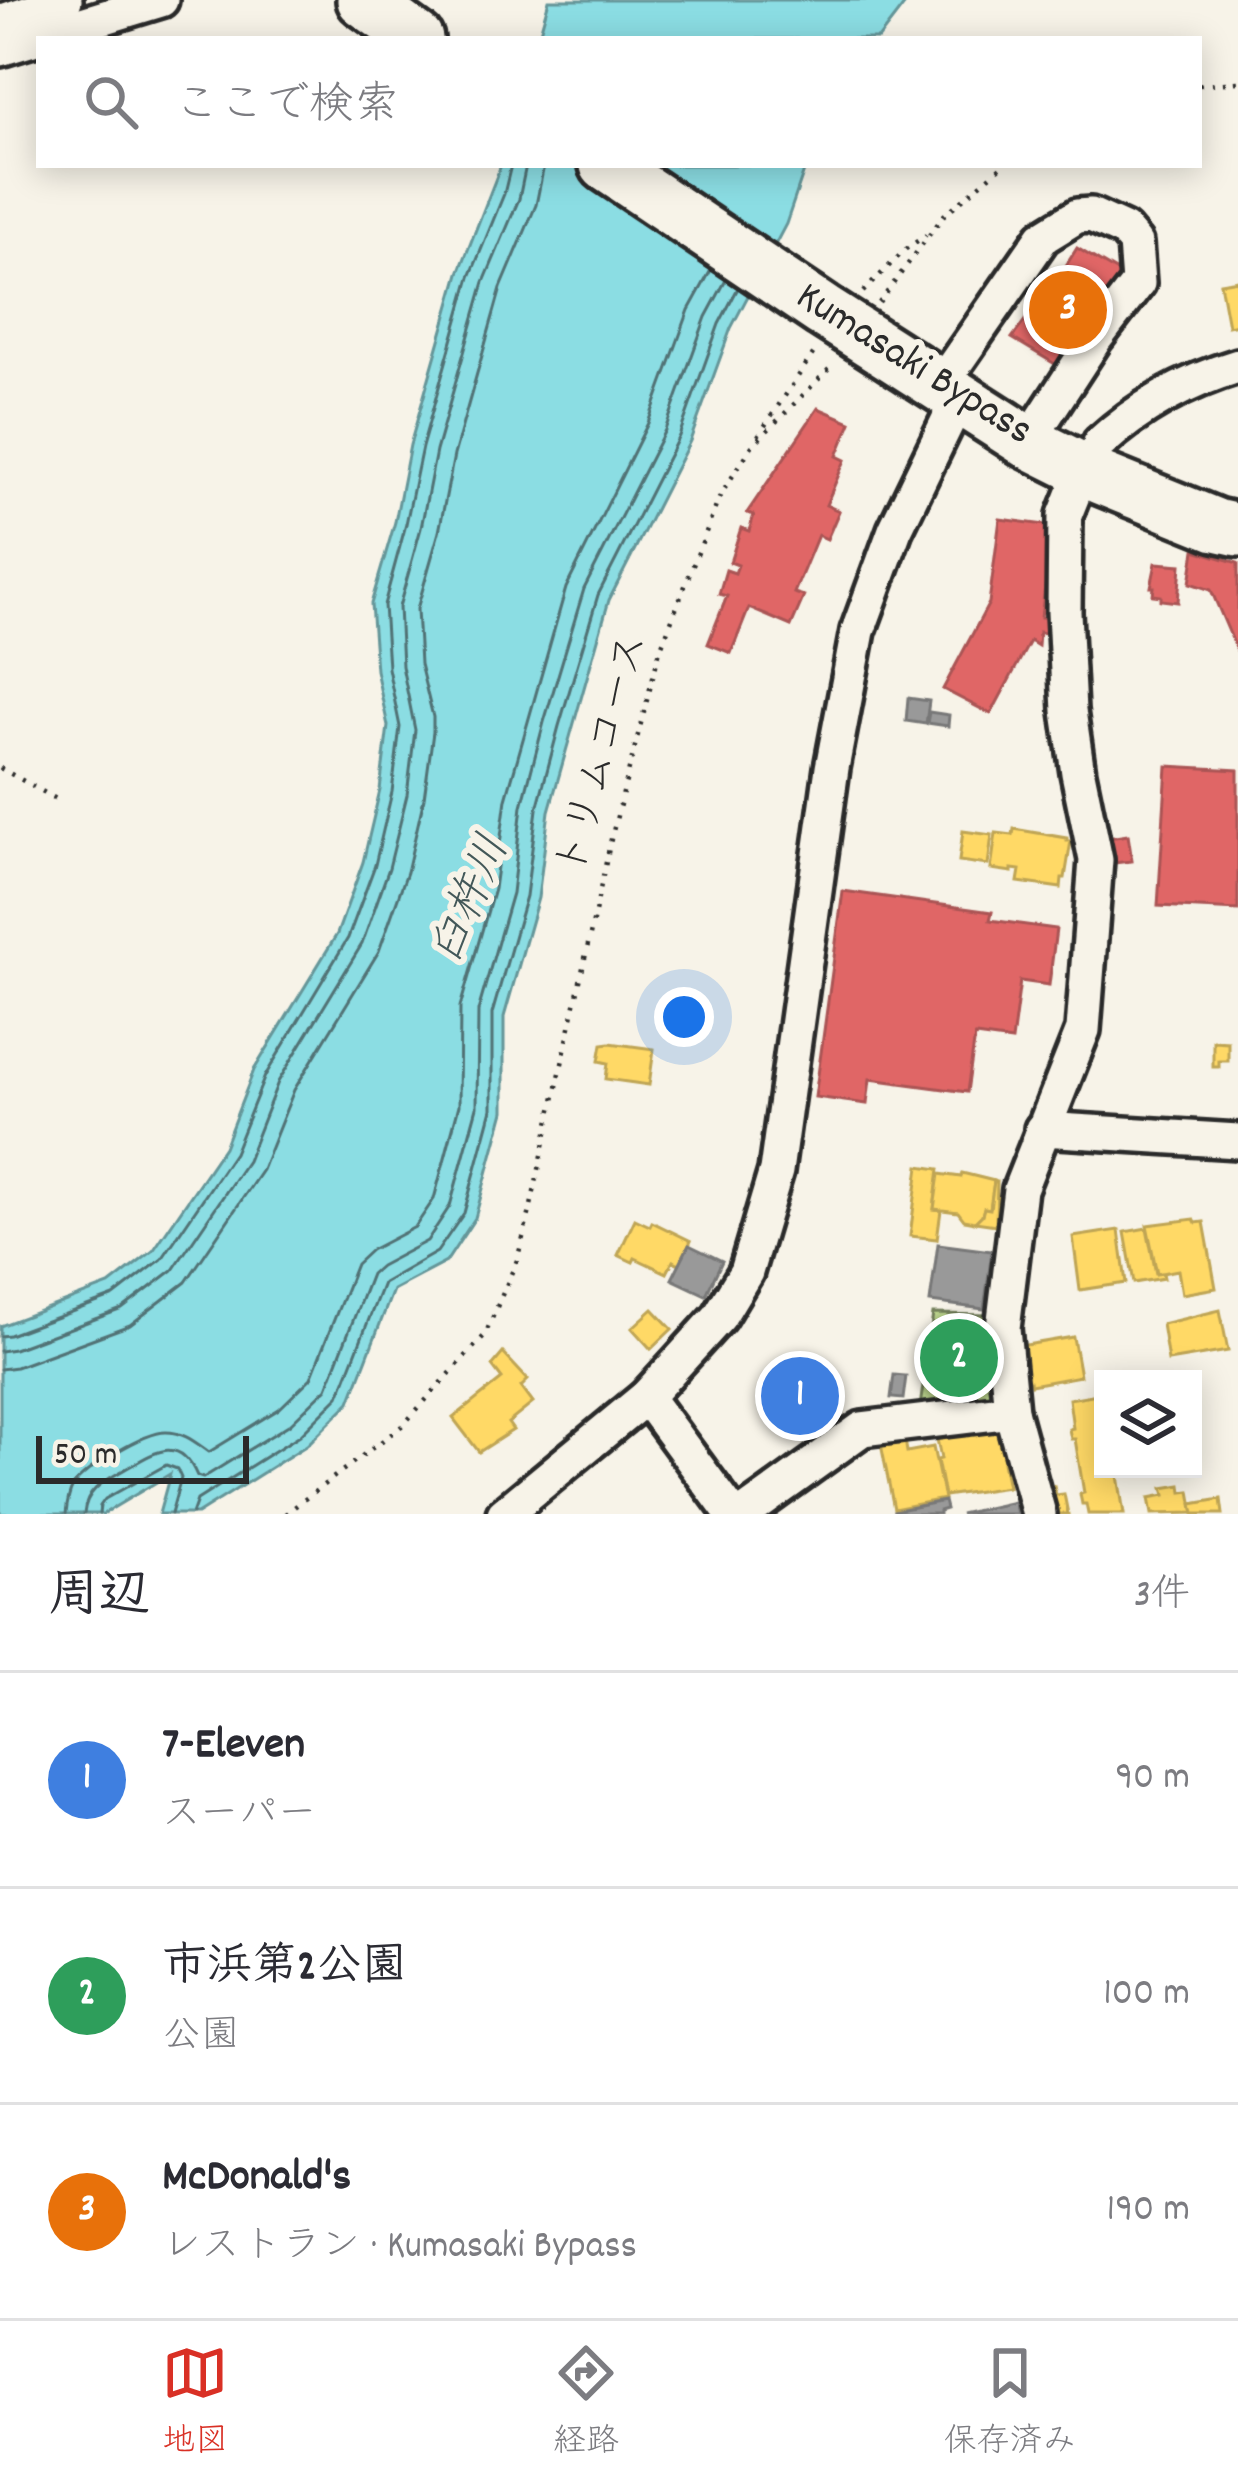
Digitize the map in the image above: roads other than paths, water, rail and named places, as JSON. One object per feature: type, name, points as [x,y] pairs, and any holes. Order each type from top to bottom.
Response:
[{"type":"highway","name":"Kumasaki Bypass","points":[[610,168],[835,327],[1028,442],[1100,478],[1238,530]]},
{"type":"street","points":[[0,22],[65,0]]},
{"type":"street","points":[[43,36],[161,0]]},
{"type":"street","points":[[0,49],[36,38]]},
{"type":"street","points":[[504,1514],[646,1397],[719,1317],[741,1282],[776,1171],[832,768],[858,631],[949,392],[1042,237],[1078,215],[1091,215],[1124,230],[1136,243],[1138,283],[1028,442]]},
{"type":"street","points":[[1100,443],[1165,394],[1238,366]]},
{"type":"street","points":[[1039,1514],[1011,1411],[1003,1328],[1020,1189],[1083,1030],[1096,860],[1069,711],[1065,515],[1072,495]]},
{"type":"street","points":[[1042,1129],[1238,1142]]},
{"type":"street","points":[[646,1397],[732,1514]]},
{"type":"street","points":[[744,1514],[862,1429],[1011,1411]]},
{"type":"water","points":[[549,0],[908,0],[880,36],[539,36]]},
{"type":"water","name":"臼杵川","points":[[500,168],[805,168],[786,224],[731,328],[690,441],[609,600],[549,811],[538,898],[504,1017],[504,1111],[475,1218],[446,1262],[393,1290],[350,1402],[307,1445],[197,1514],[159,1514],[170,1474],[103,1514],[0,1514],[0,1326],[109,1285],[153,1251],[224,1147],[254,1070],[337,934],[363,862],[380,790],[388,726],[376,670],[371,604],[459,273]]},
{"type":"place","name":"McDonald's","points":[[1068,310]]},
{"type":"place","name":"市浜第2公園","points":[[959,1358]]},
{"type":"place","name":"7-Eleven","points":[[800,1396]]}]
